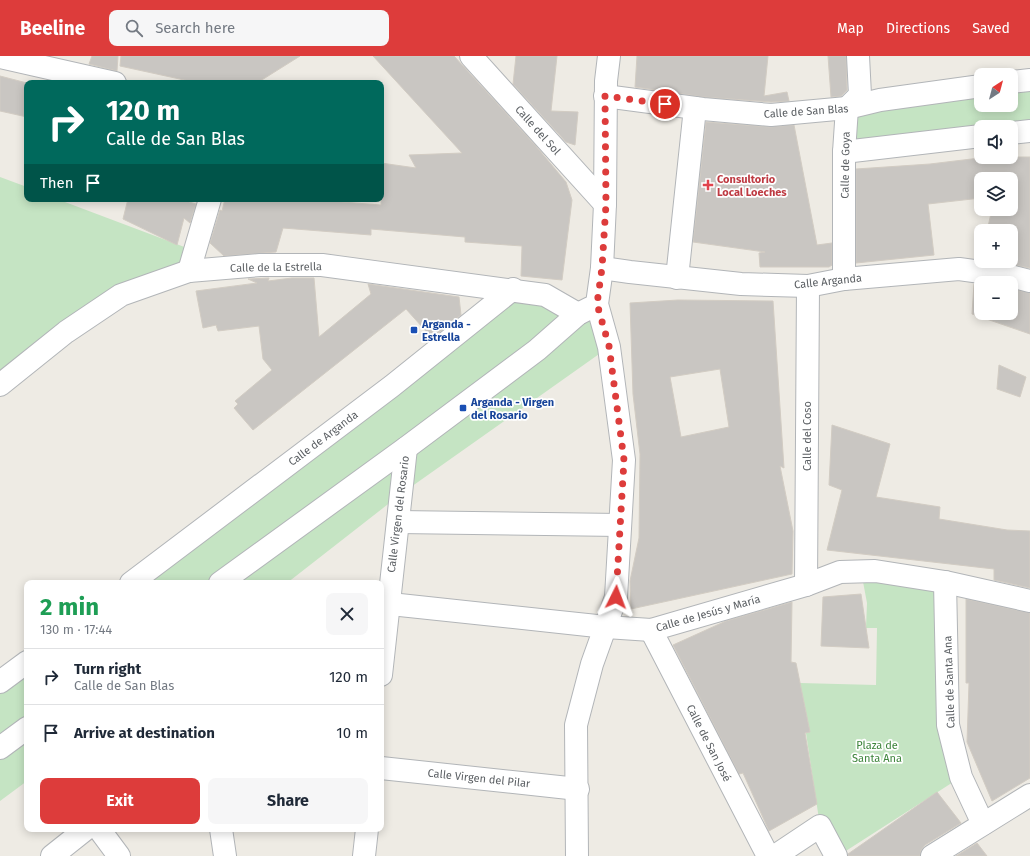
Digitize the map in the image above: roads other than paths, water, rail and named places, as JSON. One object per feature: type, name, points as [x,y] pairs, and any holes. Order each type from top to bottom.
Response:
[{"type":"street","name":"Calle del Sol","points":[[471,56],[606,204]]},
{"type":"street","points":[[224,580],[406,448],[537,350],[587,309],[602,268],[606,204],[605,96],[608,56]]},
{"type":"street","points":[[847,108],[860,95],[858,56]]},
{"type":"street","points":[[0,57],[102,80]]},
{"type":"street","points":[[1018,81],[1030,80]]},
{"type":"street","name":"Calle de San Blas","points":[[605,96],[695,108],[771,115],[847,108],[880,100],[974,87]]},
{"type":"street","points":[[677,278],[695,108]]},
{"type":"street","name":"Calle de Goya","points":[[844,280],[844,152],[847,108]]},
{"type":"street","points":[[1018,132],[1030,131]]},
{"type":"street","points":[[844,152],[974,137]]},
{"type":"street","points":[[190,271],[209,202]]},
{"type":"street","name":"Calle de la Estrella","points":[[0,384],[66,332],[121,295],[190,271],[260,265],[322,265],[512,289],[545,295],[587,309]]},
{"type":"street","name":"Calle Arganda","points":[[602,268],[677,278],[741,284],[808,286],[844,280],[959,269],[1010,276],[1030,281]]},
{"type":"street","name":"Calle del Coso","points":[[806,585],[808,286]]},
{"type":"street","name":"Calle de Arganda","points":[[135,580],[392,386],[512,289]]},
{"type":"street","points":[[577,856],[578,788],[576,725],[592,664],[616,597],[624,460],[609,346],[587,309]]},
{"type":"street","name":"Calle Virgen del Rosario","points":[[384,603],[398,522],[406,448]]},
{"type":"street","points":[[398,522],[620,525]]},
{"type":"street","name":"Calle de Jesús y María","points":[[384,603],[606,627],[651,630],[806,585],[840,572],[868,571],[945,582],[1030,601]]},
{"type":"street","name":"Calle de Santa Ana","points":[[945,582],[948,725],[961,777],[983,824]]},
{"type":"street","name":"Calle de San José","points":[[651,630],[768,856]]},
{"type":"street","points":[[0,682],[24,664]]},
{"type":"street","points":[[0,748],[24,730]]},
{"type":"street","name":"Calle Virgen del Pilar","points":[[384,768],[578,788]]},
{"type":"street","points":[[932,856],[1030,795]]},
{"type":"street","points":[[775,856],[820,826],[836,856]]},
{"type":"street","points":[[52,856],[82,832]]},
{"type":"street","points":[[101,832],[119,856]]},
{"type":"street","points":[[221,832],[225,856]]},
{"type":"street","points":[[364,856],[367,832]]},
{"type":"place","name":"Consultorio Local Loeches","points":[[708,185]]},
{"type":"place","name":"Arganda - Estrella","points":[[414,330]]},
{"type":"place","name":"Arganda - Virgen del Rosario","points":[[463,408]]},
{"type":"park label","name":"Plaza de Santa Ana","points":[[877,751]]}]
